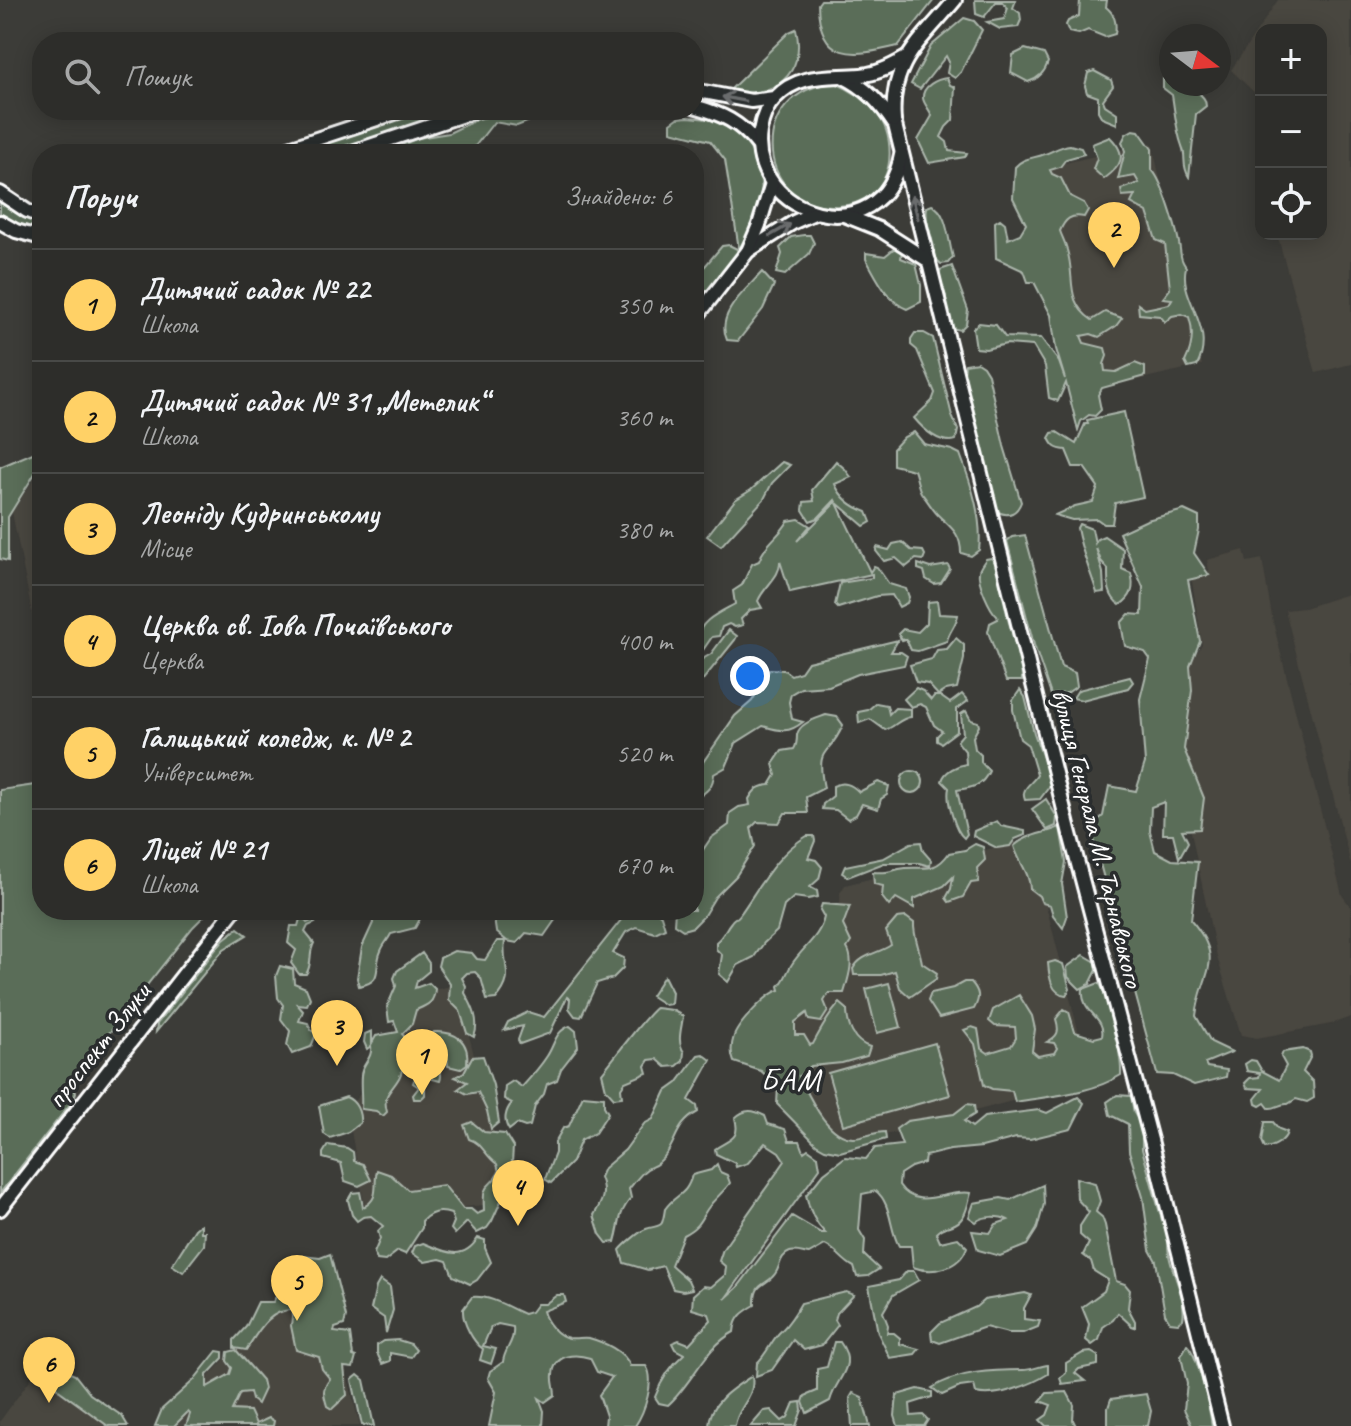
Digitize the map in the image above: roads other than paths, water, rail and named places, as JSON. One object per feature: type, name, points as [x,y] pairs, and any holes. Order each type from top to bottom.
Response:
[{"type":"main road","points":[[844,215],[865,209],[887,192],[899,169],[902,152],[895,125],[893,93],[906,58],[955,0]]},
{"type":"main road","points":[[704,92],[751,101],[774,98],[815,76],[879,72],[906,58]]},
{"type":"main road","points":[[842,76],[878,99],[895,125]]},
{"type":"main road","points":[[758,145],[762,119],[774,98]]},
{"type":"main road","points":[[704,109],[730,118],[758,145],[772,183],[789,200],[814,213],[844,215],[879,229],[929,261]]},
{"type":"main road","points":[[301,144],[374,120]]},
{"type":"main road","points":[[376,144],[448,120]]},
{"type":"main road","name":"вулиця Генерала М. Тарнавського","points":[[902,152],[1069,830],[1222,1426]]},
{"type":"main road","points":[[704,307],[748,251],[772,183]]},
{"type":"main road","points":[[0,193],[32,213]]},
{"type":"main road","points":[[748,251],[814,213]]},
{"type":"main road","points":[[0,222],[32,235]]},
{"type":"main road","name":"проспект Злуки","points":[[0,1209],[226,920]]},
{"type":"place","name":"Дитячий садок № 31 „Метелик“","points":[[1114,268]]},
{"type":"place","name":"Леоніду Кудринському","points":[[337,1066]]},
{"type":"place","name":"Дитячий садок № 22","points":[[422,1095]]},
{"type":"place","name":"Церква св. Іова Почаївського","points":[[518,1226]]},
{"type":"place","name":"Галицький коледж, к. № 2","points":[[297,1321]]},
{"type":"place","name":"Ліцей № 21","points":[[49,1403]]},
{"type":"district","name":"БАМ","points":[[791,1079]]}]
